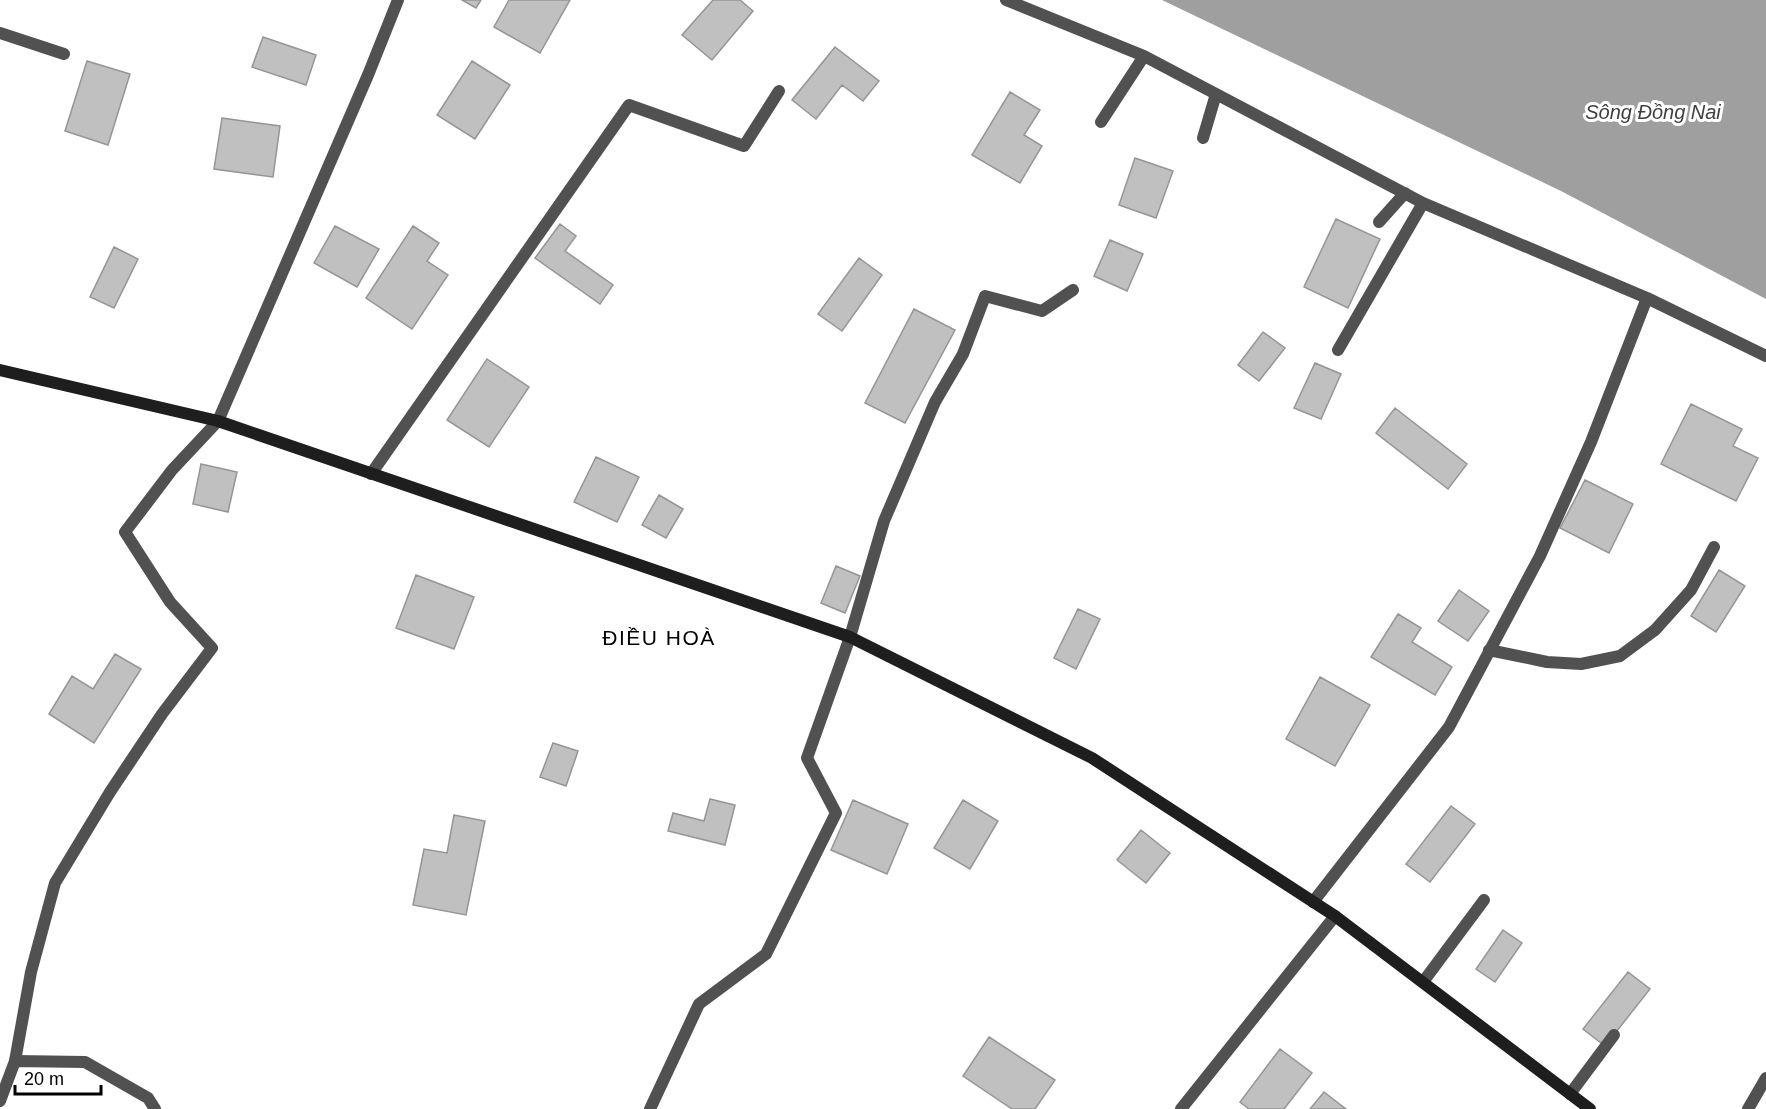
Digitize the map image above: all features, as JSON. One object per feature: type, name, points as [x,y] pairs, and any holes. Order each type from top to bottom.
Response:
[{"type":"street","points":[[0,1101],[15,1060],[31,972],[56,883],[110,792],[162,714],[212,648],[170,602],[125,532],[172,470],[218,421],[364,85],[398,0]]},
{"type":"street","points":[[1006,0],[1144,56],[1423,203],[1647,298],[1766,356]]},
{"type":"street","points":[[0,33],[64,54]]},
{"type":"street","points":[[1101,122],[1144,56]]},
{"type":"street","points":[[371,474],[629,105],[744,146],[779,91]]},
{"type":"street","points":[[1203,138],[1216,94]]},
{"type":"street","points":[[1379,222],[1405,193]]},
{"type":"street","points":[[1338,350],[1423,203]]},
{"type":"street","points":[[650,1109],[699,1004],[766,954],[836,813],[807,758],[850,637],[884,521],[935,402],[963,354],[986,296],[1042,311],[1073,290]]},
{"type":"street","points":[[1313,902],[1449,727],[1549,535],[1591,442],[1647,298]]},
{"type":"street","points":[[0,370],[218,421],[850,637],[1092,758],[1335,916],[1590,1109]]},
{"type":"street","points":[[1490,650],[1547,662],[1581,664],[1620,656],[1655,630],[1690,590],[1714,546]]},
{"type":"street","points":[[1423,982],[1484,900]]},
{"type":"street","points":[[1181,1109],[1335,916]]},
{"type":"street","points":[[1570,1094],[1614,1035]]},
{"type":"street","points":[[15,1060],[86,1062],[148,1098],[155,1109]]},
{"type":"street","points":[[1748,1109],[1766,1078]]},
{"type":"water","name":"Sông Đồng Nai","points":[[1162,0],[1766,0],[1766,299],[1561,191]]},
{"type":"building","points":[[462,0],[481,0],[476,8]]},
{"type":"building","points":[[509,0],[570,0],[540,53],[494,27]]},
{"type":"building","points":[[713,0],[740,0],[753,11],[712,60],[682,35]]},
{"type":"building","points":[[263,37],[316,55],[306,85],[252,67]]},
{"type":"building","points":[[835,47],[879,81],[863,101],[842,85],[816,119],[792,100]]},
{"type":"building","points":[[87,61],[130,74],[108,145],[65,131]]},
{"type":"building","points":[[472,61],[510,85],[475,139],[437,115]]},
{"type":"building","points":[[1010,92],[1040,110],[1024,135],[1042,146],[1020,183],[972,155]]},
{"type":"building","points":[[222,118],[280,126],[273,177],[214,169]]},
{"type":"building","points":[[1135,158],[1173,171],[1156,218],[1119,205]]},
{"type":"building","points":[[1336,219],[1380,239],[1348,308],[1304,287]]},
{"type":"building","points":[[560,224],[576,236],[565,251],[613,285],[600,304],[535,258]]},
{"type":"building","points":[[335,226],[379,249],[357,287],[314,263]]},
{"type":"building","points":[[413,226],[439,243],[427,261],[448,275],[412,329],[366,298]]},
{"type":"building","points":[[1110,240],[1143,254],[1127,291],[1094,276]]},
{"type":"building","points":[[114,247],[138,259],[114,308],[90,297]]},
{"type":"building","points":[[859,258],[882,275],[842,331],[818,314]]},
{"type":"building","points":[[914,309],[955,330],[905,423],[865,403]]},
{"type":"building","points":[[1263,332],[1285,348],[1259,381],[1238,365]]},
{"type":"building","points":[[487,359],[529,387],[489,447],[447,420]]},
{"type":"building","points":[[1315,363],[1341,374],[1321,419],[1294,408]]},
{"type":"building","points":[[1691,404],[1742,429],[1733,446],[1758,458],[1736,501],[1661,464]]},
{"type":"building","points":[[1395,408],[1467,464],[1448,489],[1376,433]]},
{"type":"building","points":[[596,457],[639,477],[617,522],[574,502]]},
{"type":"building","points":[[201,464],[237,472],[228,512],[193,504]]},
{"type":"building","points":[[1585,480],[1633,504],[1609,553],[1560,528]]},
{"type":"building","points":[[659,495],[683,509],[666,538],[642,525]]},
{"type":"building","points":[[836,566],[860,576],[845,613],[821,603]]},
{"type":"building","points":[[1719,570],[1745,586],[1716,632],[1691,616]]},
{"type":"building","points":[[416,575],[474,597],[454,649],[396,628]]},
{"type":"building","points":[[1459,590],[1489,611],[1468,641],[1438,621]]},
{"type":"building","points":[[1078,609],[1100,619],[1076,669],[1054,658]]},
{"type":"building","points":[[1398,614],[1421,628],[1412,642],[1452,667],[1435,695],[1371,657]]},
{"type":"building","points":[[115,654],[141,669],[94,743],[49,714],[72,676],[93,689]]},
{"type":"building","points":[[1320,677],[1370,705],[1335,766],[1286,739]]},
{"type":"building","points":[[553,743],[578,751],[566,786],[540,777]]},
{"type":"building","points":[[710,799],[735,805],[725,845],[668,831],[673,813],[704,821]]},
{"type":"building","points":[[853,800],[908,824],[887,874],[831,850]]},
{"type":"building","points":[[963,800],[998,821],[970,869],[934,848]]},
{"type":"building","points":[[1451,806],[1475,824],[1430,882],[1406,864]]},
{"type":"building","points":[[454,815],[485,821],[466,915],[413,905],[424,849],[447,853]]},
{"type":"building","points":[[1141,830],[1170,853],[1146,883],[1117,860]]},
{"type":"building","points":[[1503,930],[1522,943],[1495,982],[1476,969]]},
{"type":"building","points":[[1628,972],[1650,989],[1605,1046],[1583,1029]]},
{"type":"building","points":[[989,1037],[1055,1080],[1035,1109],[1012,1109],[963,1076]]},
{"type":"building","points":[[1280,1049],[1312,1073],[1284,1109],[1249,1109],[1240,1102]]},
{"type":"building","points":[[1324,1092],[1346,1109],[1310,1109]]},
{"type":"district","name":"ĐIỀU HOÀ","points":[[659,637]]}]
